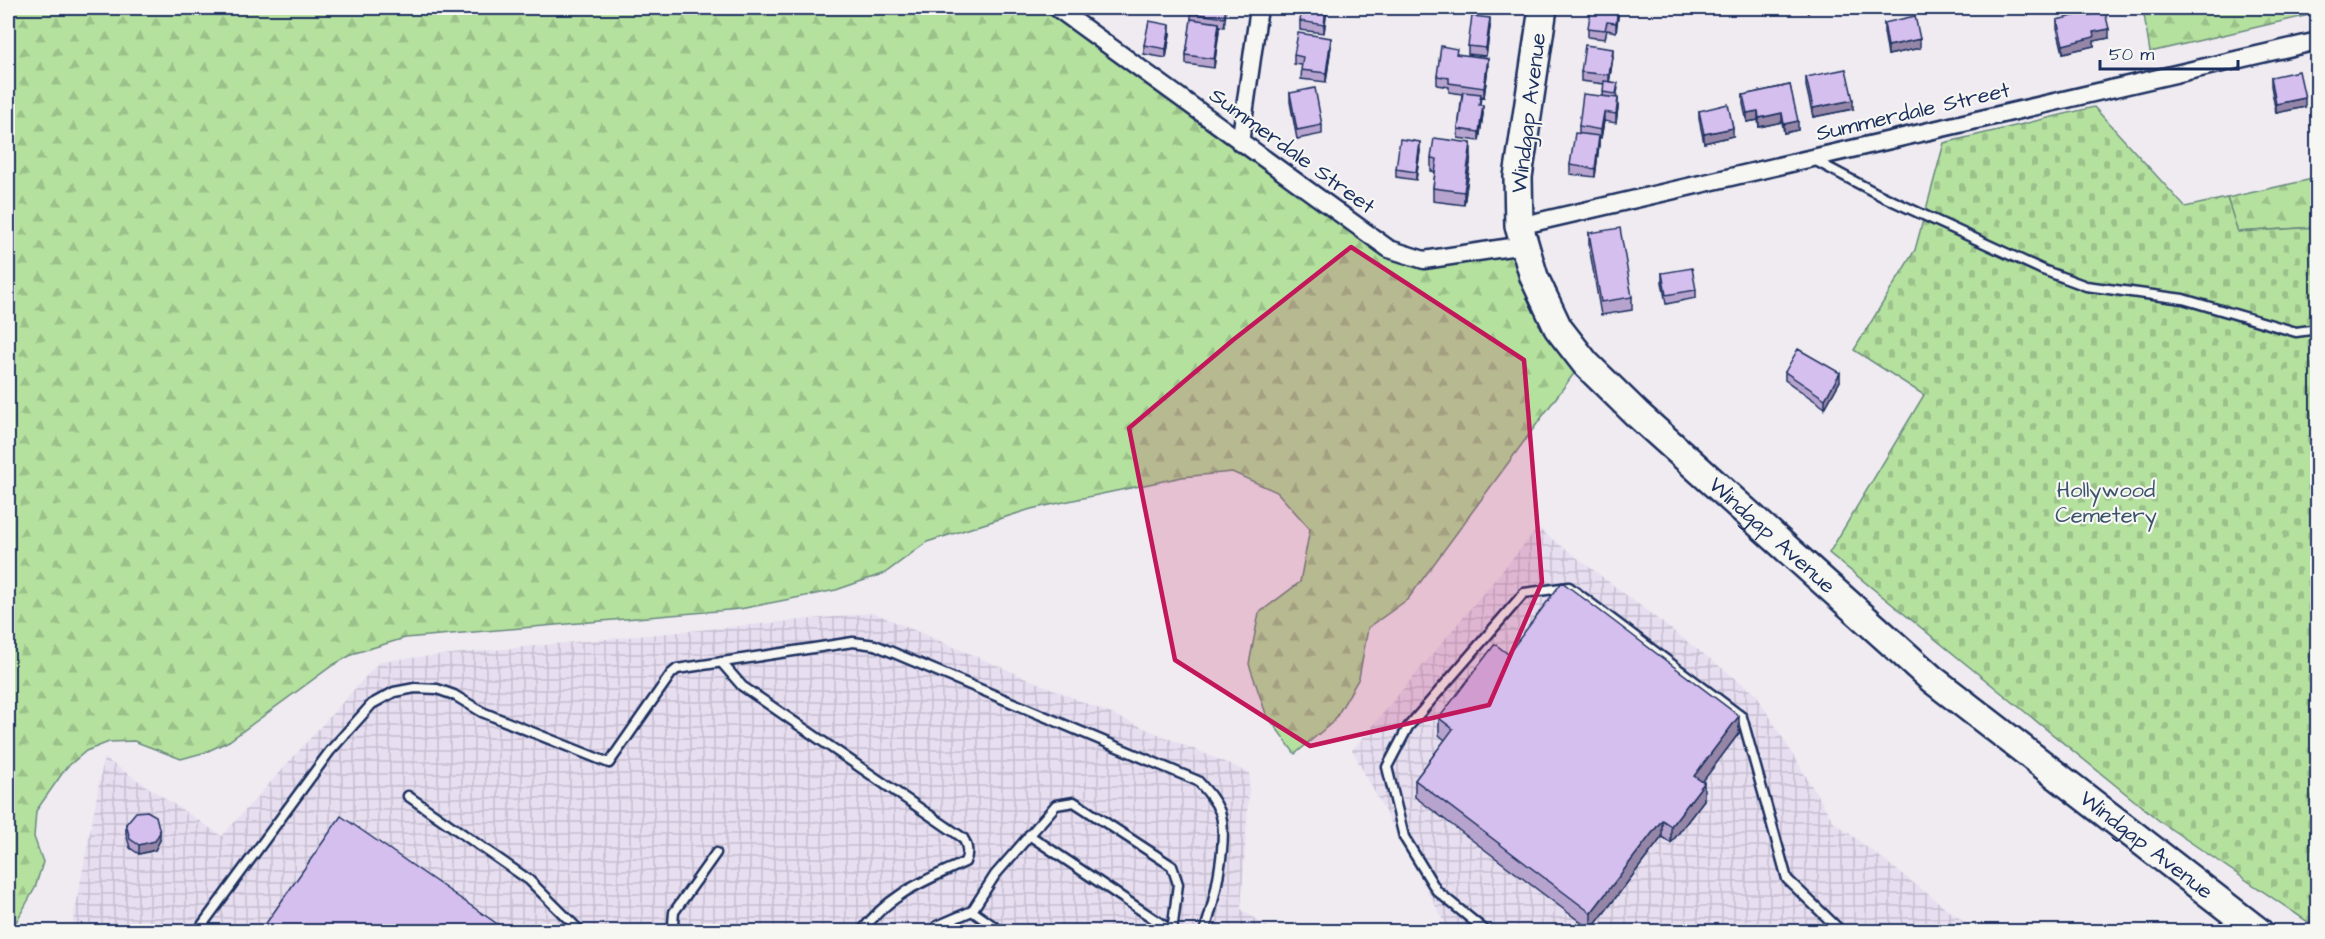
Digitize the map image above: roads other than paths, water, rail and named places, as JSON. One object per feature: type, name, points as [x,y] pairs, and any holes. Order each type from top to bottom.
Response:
[{"type":"main road","name":"Windgap Avenue","points":[[1543,8],[1518,177],[1522,235],[1541,294],[1570,346],[1602,382],[1932,679],[2259,932]]},
{"type":"street","name":"Summerdale Street","points":[[1057,8],[1389,249],[1408,257],[1424,260],[1811,158],[2318,41]]},
{"type":"street","points":[[1240,143],[1259,8]]},
{"type":"lane","points":[[1811,158],[1880,195],[2043,270],[2086,286],[2183,300],[2296,332],[2318,329]]},
{"type":"lane","points":[[1487,932],[1437,891],[1404,837],[1387,767],[1408,727],[1524,593],[1569,587],[1742,717],[1787,879],[1842,932]]},
{"type":"lane","points":[[197,932],[330,751],[372,704],[394,692],[415,688],[437,689],[454,695],[482,712],[609,763],[673,671],[835,643],[875,645],[1198,782],[1216,804],[1223,831],[1213,908],[1204,932]]},
{"type":"lane","points":[[721,662],[742,686],[963,838],[966,843],[968,856],[965,862],[891,899],[876,912],[861,932]]},
{"type":"lane","points":[[408,796],[529,880],[581,932]]},
{"type":"lane","points":[[933,932],[936,926],[972,911],[995,874],[1029,836],[1056,806],[1074,802],[1166,860],[1177,874],[1178,884],[1172,931],[1029,836]]},
{"type":"lane","points":[[676,932],[673,924],[674,912],[716,853]]},
{"type":"lane","points":[[972,911],[1002,932]]},
{"type":"park label","name":"Hollywood Cemetery","points":[[2106,502]]}]
